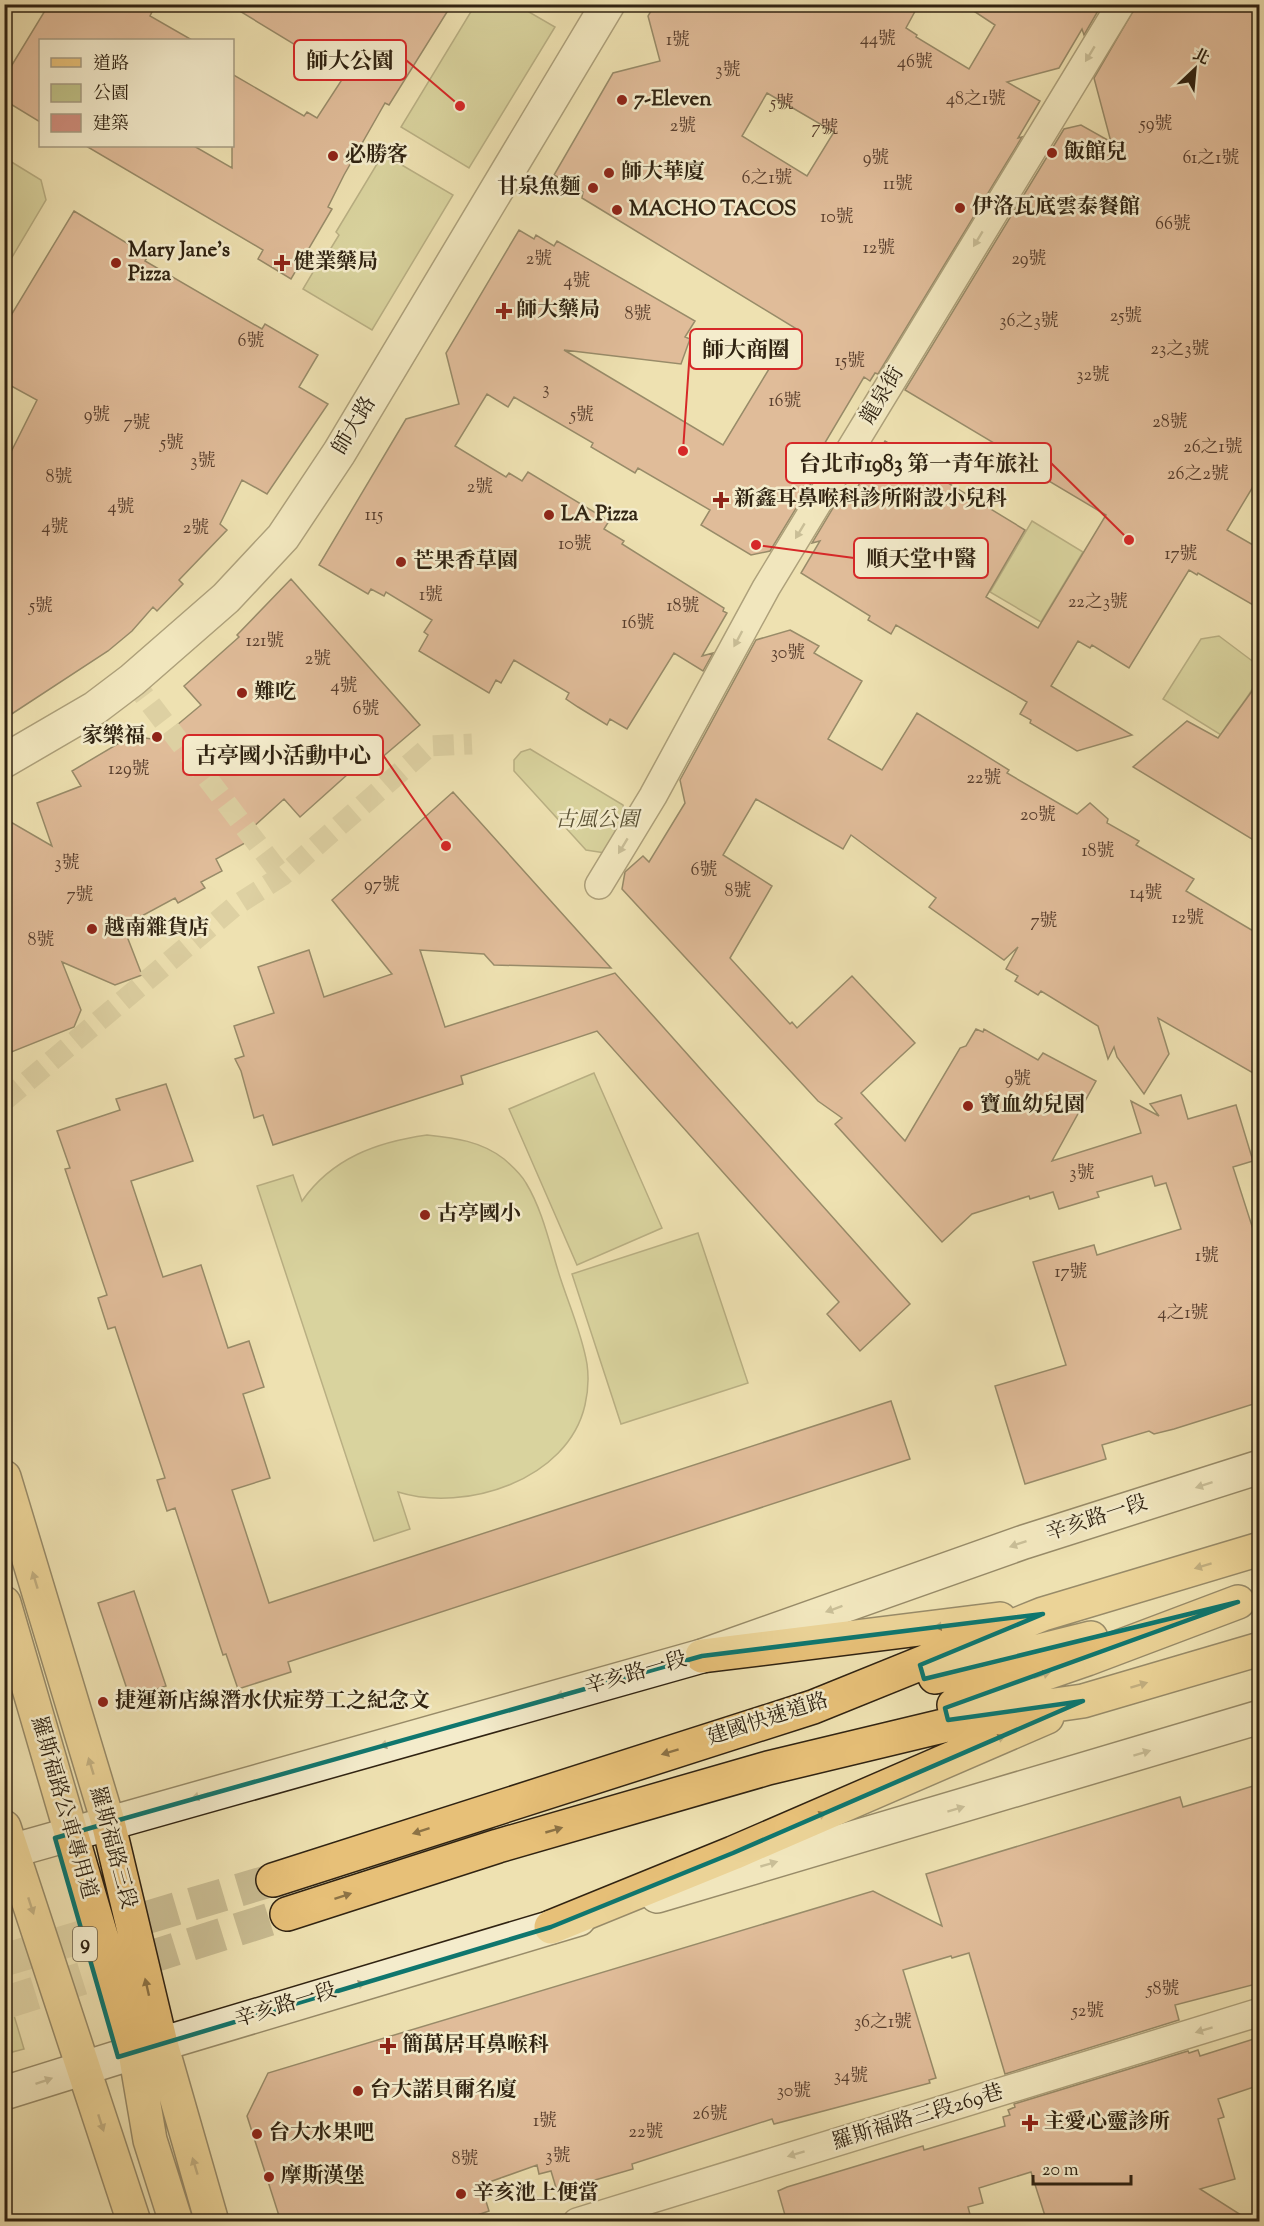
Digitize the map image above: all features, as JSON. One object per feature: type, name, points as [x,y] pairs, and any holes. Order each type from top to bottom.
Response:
[{"type":"main road","name":"師大路","points":[[4,761],[95,708],[132,680],[226,598],[283,537],[339,453],[608,4]]},
{"type":"main road","name":"辛亥路一段","points":[[7,1843],[62,1836],[702,1656],[1024,1542],[1260,1467]]},
{"type":"main road","name":"羅斯福路三段","points":[[4,1477],[108,1822],[138,2051],[212,2222]]},
{"type":"main road","name":"建國快速道路","points":[[273,1880],[813,1707],[1043,1614],[1260,1549]]},
{"type":"main road","points":[[813,1707],[1249,1599]]},
{"type":"main road","points":[[768,1768],[1087,1659],[1249,1599]]},
{"type":"main road","name":"羅斯福路公車專用道","points":[[4,1603],[62,1836]]},
{"type":"main road","points":[[702,1656],[1043,1614]]},
{"type":"main road","points":[[551,1927],[733,1853],[1083,1701],[1260,1649]]},
{"type":"main road","name":"羅斯福路公車專用道","points":[[4,1668],[138,2051],[150,2140],[176,2222]]},
{"type":"main road","points":[[287,1914],[498,1846],[768,1768],[993,1714],[1083,1701]]},
{"type":"main road","name":"辛亥路一段","points":[[4,2093],[551,1927],[1260,1717]]},
{"type":"main road","name":"9","points":[[7,1843],[134,2222]]},
{"type":"main road","name":"羅斯福路公車專用道","points":[[138,2051],[132,2146],[155,2222]]},
{"type":"street","name":"龍泉街","points":[[599,885],[653,796],[766,588],[1121,4]]},
{"type":"street","name":"羅斯福路三段269巷","points":[[577,2222],[1260,2012]]},
{"type":"highlighted area","points":[[1238,1602],[945,1708],[948,1720],[1083,1701],[733,1853],[551,1927],[118,2057],[55,1838],[702,1656],[1043,1614],[920,1665],[924,1679]]},
{"type":"green space","points":[[475,5],[517,5],[555,27],[469,168],[401,127]]},
{"type":"green space","points":[[383,154],[453,195],[372,330],[303,289],[325,252],[328,253],[339,235],[336,232]]},
{"type":"green space","points":[[5,158],[41,180],[46,200],[5,269]]},
{"type":"green space","points":[[1032,521],[1083,552],[1041,622],[990,592]]},
{"type":"green space","points":[[1219,636],[1259,666],[1255,684],[1221,735],[1163,699],[1201,639]]},
{"type":"green space","name":"古風公園","points":[[530,749],[623,805],[627,824],[605,853],[586,850],[514,771],[514,760],[521,752]]},
{"type":"green space","points":[[594,1073],[662,1228],[577,1265],[509,1109]]},
{"type":"green space","points":[[427,1135],[458,1139],[486,1148],[504,1159],[526,1183],[542,1217],[582,1342],[588,1369],[587,1395],[575,1431],[558,1453],[536,1471],[510,1484],[482,1493],[453,1498],[425,1497],[398,1492],[410,1529],[374,1541],[257,1186],[293,1175],[302,1201],[327,1174],[357,1154],[391,1142]]},
{"type":"green space","points":[[698,1233],[748,1383],[621,1424],[572,1274]]},
{"type":"green space","points":[[4,1982],[24,2049],[5,2054],[4,2051]]},
{"type":"building","points":[[49,4],[156,4],[150,16],[190,39],[39,39],[39,121],[4,100],[4,78]]},
{"type":"building","points":[[228,4],[452,4],[389,105],[385,103],[328,207],[332,209],[291,279],[258,259],[263,250],[88,147],[196,147],[232,168],[234,75],[304,116],[307,112],[317,118],[345,75]]},
{"type":"building","points":[[655,4],[919,4],[906,28],[917,35],[916,37],[969,69],[995,25],[963,4],[1102,4],[1084,35],[1082,29],[1059,68],[1007,82],[1040,101],[1018,138],[1022,137],[878,374],[875,373],[870,381],[864,377],[804,478],[812,482],[770,551],[751,555],[701,525],[710,510],[638,468],[635,473],[591,447],[593,443],[514,397],[508,407],[487,394],[455,446],[506,477],[509,473],[522,481],[528,472],[609,521],[604,529],[624,541],[622,544],[724,608],[723,611],[727,613],[702,656],[713,653],[703,671],[674,653],[627,729],[610,719],[607,725],[566,699],[569,693],[514,660],[501,683],[496,680],[489,693],[419,651],[428,635],[424,632],[432,620],[386,592],[384,596],[371,589],[368,594],[319,565],[406,419],[459,404],[446,353],[519,230],[534,239],[536,235],[554,246],[557,241],[695,321],[685,337],[690,339],[681,364],[564,350],[723,445],[772,364],[779,368],[800,331],[582,198],[583,192],[554,175],[613,73],[660,61],[648,16]],"holes":[[[767,93],[834,132],[807,176],[742,136]]]},
{"type":"building","points":[[1137,4],[1260,4],[1260,475],[1227,530],[1260,549],[1260,609],[1189,570],[1129,668],[1092,645],[1090,648],[1078,641],[1051,686],[1132,735],[1077,751],[1030,723],[1031,720],[1020,714],[1027,702],[896,625],[891,634],[868,620],[870,616],[801,573],[820,541],[812,543],[839,498],[848,503],[885,441],[914,458],[912,461],[1025,530],[986,597],[1038,628],[1106,515],[1037,474],[1039,470],[905,390],[1064,129],[1081,125],[1111,142],[1094,78]]},
{"type":"building","points":[[74,211],[148,256],[145,261],[262,329],[265,324],[318,355],[299,387],[328,404],[267,494],[242,480],[220,524],[227,530],[179,580],[183,584],[157,611],[153,607],[132,631],[108,651],[4,719],[4,466],[37,400],[4,382],[4,327]]},
{"type":"building","points":[[291,579],[420,725],[380,759],[374,754],[358,768],[357,766],[300,817],[284,799],[242,837],[245,843],[216,859],[222,871],[201,882],[205,888],[178,903],[175,898],[123,926],[142,975],[115,985],[62,962],[81,1010],[74,1027],[4,1055],[4,818],[52,846],[37,803],[81,786],[72,771],[131,736],[159,740],[201,705],[184,686],[239,637],[237,635]]},
{"type":"building","points":[[790,630],[819,646],[814,653],[862,681],[828,739],[882,770],[917,713],[1009,770],[1007,773],[1077,814],[1090,803],[1108,819],[1107,823],[1139,841],[1136,845],[1194,879],[1186,891],[1260,935],[1260,1077],[1158,1018],[1169,1054],[1144,1094],[1117,1057],[1114,1047],[1108,1059],[1098,1026],[1041,991],[1038,995],[1015,981],[1018,976],[1006,969],[1018,947],[1004,960],[929,907],[936,898],[851,835],[843,849],[756,799],[723,855],[772,886],[730,958],[790,1024],[792,1022],[797,1028],[852,976],[915,1043],[861,1093],[905,1141],[960,1048],[966,1046],[976,1029],[983,1032],[984,1029],[1038,1060],[1043,1053],[1096,1081],[1052,1161],[1141,1133],[1131,1101],[1159,1116],[1150,1104],[1181,1095],[1188,1119],[1236,1105],[1253,1161],[1233,1167],[1260,1251],[1260,1402],[1174,1429],[1154,1434],[1149,1431],[1102,1445],[1106,1459],[1025,1484],[995,1386],[1066,1365],[1033,1262],[1094,1245],[1097,1255],[1181,1229],[1166,1183],[1155,1186],[1152,1176],[1097,1192],[1099,1197],[1059,1209],[1053,1192],[1030,1199],[1029,1196],[972,1214],[942,1242],[835,1124],[842,1118],[818,1101],[622,889],[625,872],[643,856],[649,862],[685,803],[680,780],[756,640]]},
{"type":"building","points":[[1260,680],[1260,844],[1133,767],[1187,721],[1218,738]]},
{"type":"building","points":[[453,792],[611,968],[494,965],[484,954],[420,950],[445,1027],[615,973],[910,1304],[860,1351],[827,1314],[839,1302],[597,1031],[461,1076],[463,1084],[273,1145],[263,1115],[254,1118],[241,1071],[235,1059],[244,1056],[234,1026],[274,1013],[258,967],[309,950],[324,997],[392,974],[332,900]]},
{"type":"building","points":[[166,1084],[193,1161],[131,1181],[163,1277],[201,1265],[228,1348],[249,1341],[264,1387],[243,1394],[270,1478],[232,1490],[269,1603],[891,1401],[910,1459],[288,1662],[291,1672],[238,1689],[226,1654],[223,1655],[175,1508],[167,1511],[157,1480],[165,1478],[115,1327],[108,1329],[98,1298],[107,1295],[65,1169],[70,1168],[57,1131],[120,1110],[116,1099]]},
{"type":"building","points":[[134,1591],[166,1686],[130,1698],[98,1603]]},
{"type":"building","points":[[1260,1784],[1260,1983],[1175,2005],[1179,2020],[1005,2074],[969,1953],[952,1958],[951,1956],[903,1970],[936,2078],[929,2080],[930,2083],[774,2124],[772,2119],[632,2164],[633,2169],[557,2191],[551,2171],[539,2174],[537,2165],[481,2185],[489,2211],[457,2222],[281,2222],[247,2116],[268,2073],[873,1891],[942,1926],[926,1874],[1180,1797],[1183,1807]]},
{"type":"building","points":[[1260,2037],[1260,2085],[1218,2099],[1224,2117],[1218,2119],[1235,2179],[1200,2189],[1252,2222],[1080,2222],[1078,2215],[1047,2222],[1031,2172],[979,2188],[983,2203],[968,2207],[972,2222],[787,2222],[778,2191],[787,2187],[923,2146],[924,2150],[1005,2126],[1003,2117],[1010,2115],[1008,2110],[1015,2107],[1014,2104],[1188,2051],[1189,2053],[1198,2050],[1200,2056]]},
{"type":"tunnel","points":[[132,680],[282,876]]},
{"type":"tunnel","points":[[4,1101],[235,906],[282,876],[430,746],[472,744]]},
{"type":"tunnel","points":[[4,1960],[273,1880]]},
{"type":"tunnel","points":[[4,2003],[287,1914]]},
{"type":"place","name":"7-Eleven","points":[[622,100]]},
{"type":"place","name":"師大公園","points":[[460,106]]},
{"type":"place","name":"飯館兒","points":[[1052,153]]},
{"type":"place","name":"必勝客","points":[[333,156]]},
{"type":"place","name":"師大華廈","points":[[609,173]]},
{"type":"place","name":"甘泉魚麵","points":[[593,188]]},
{"type":"place","name":"伊洛瓦底雲泰餐館","points":[[960,208]]},
{"type":"place","name":"MACHO TACOS","points":[[617,210]]},
{"type":"place","name":"Mary Jane's Pizza","points":[[116,263]]},
{"type":"place","name":"健業藥局","points":[[282,263]]},
{"type":"place","name":"師大藥局","points":[[504,311]]},
{"type":"place","name":"師大商圈","points":[[683,451]]},
{"type":"place","name":"新鑫耳鼻喉科診所附設小兒科","points":[[721,500]]},
{"type":"place","name":"LA Pizza","points":[[549,515]]},
{"type":"place","name":"台北市1983 第一青年旅社","points":[[1129,540]]},
{"type":"place","name":"順天堂中醫","points":[[756,545]]},
{"type":"place","name":"芒果香草園","points":[[401,562]]},
{"type":"place","name":"難吃","points":[[242,693]]},
{"type":"place","name":"家樂福","points":[[157,737]]},
{"type":"place","name":"古亭國小活動中心","points":[[446,846]]},
{"type":"place","name":"越南雜貨店","points":[[92,929]]},
{"type":"place","name":"寶血幼兒園","points":[[968,1106]]},
{"type":"place","name":"古亭國小","points":[[425,1215]]},
{"type":"place","name":"捷運新店線潛水伏症勞工之紀念文","points":[[103,1702]]},
{"type":"place","name":"簡萬居耳鼻喉科","points":[[388,2046]]},
{"type":"place","name":"台大諾貝爾名廈","points":[[358,2091]]},
{"type":"place","name":"主愛心靈診所","points":[[1030,2123]]},
{"type":"place","name":"台大水果吧","points":[[257,2134]]},
{"type":"place","name":"摩斯漢堡","points":[[269,2177]]},
{"type":"place","name":"辛亥池上便當","points":[[461,2194]]}]
